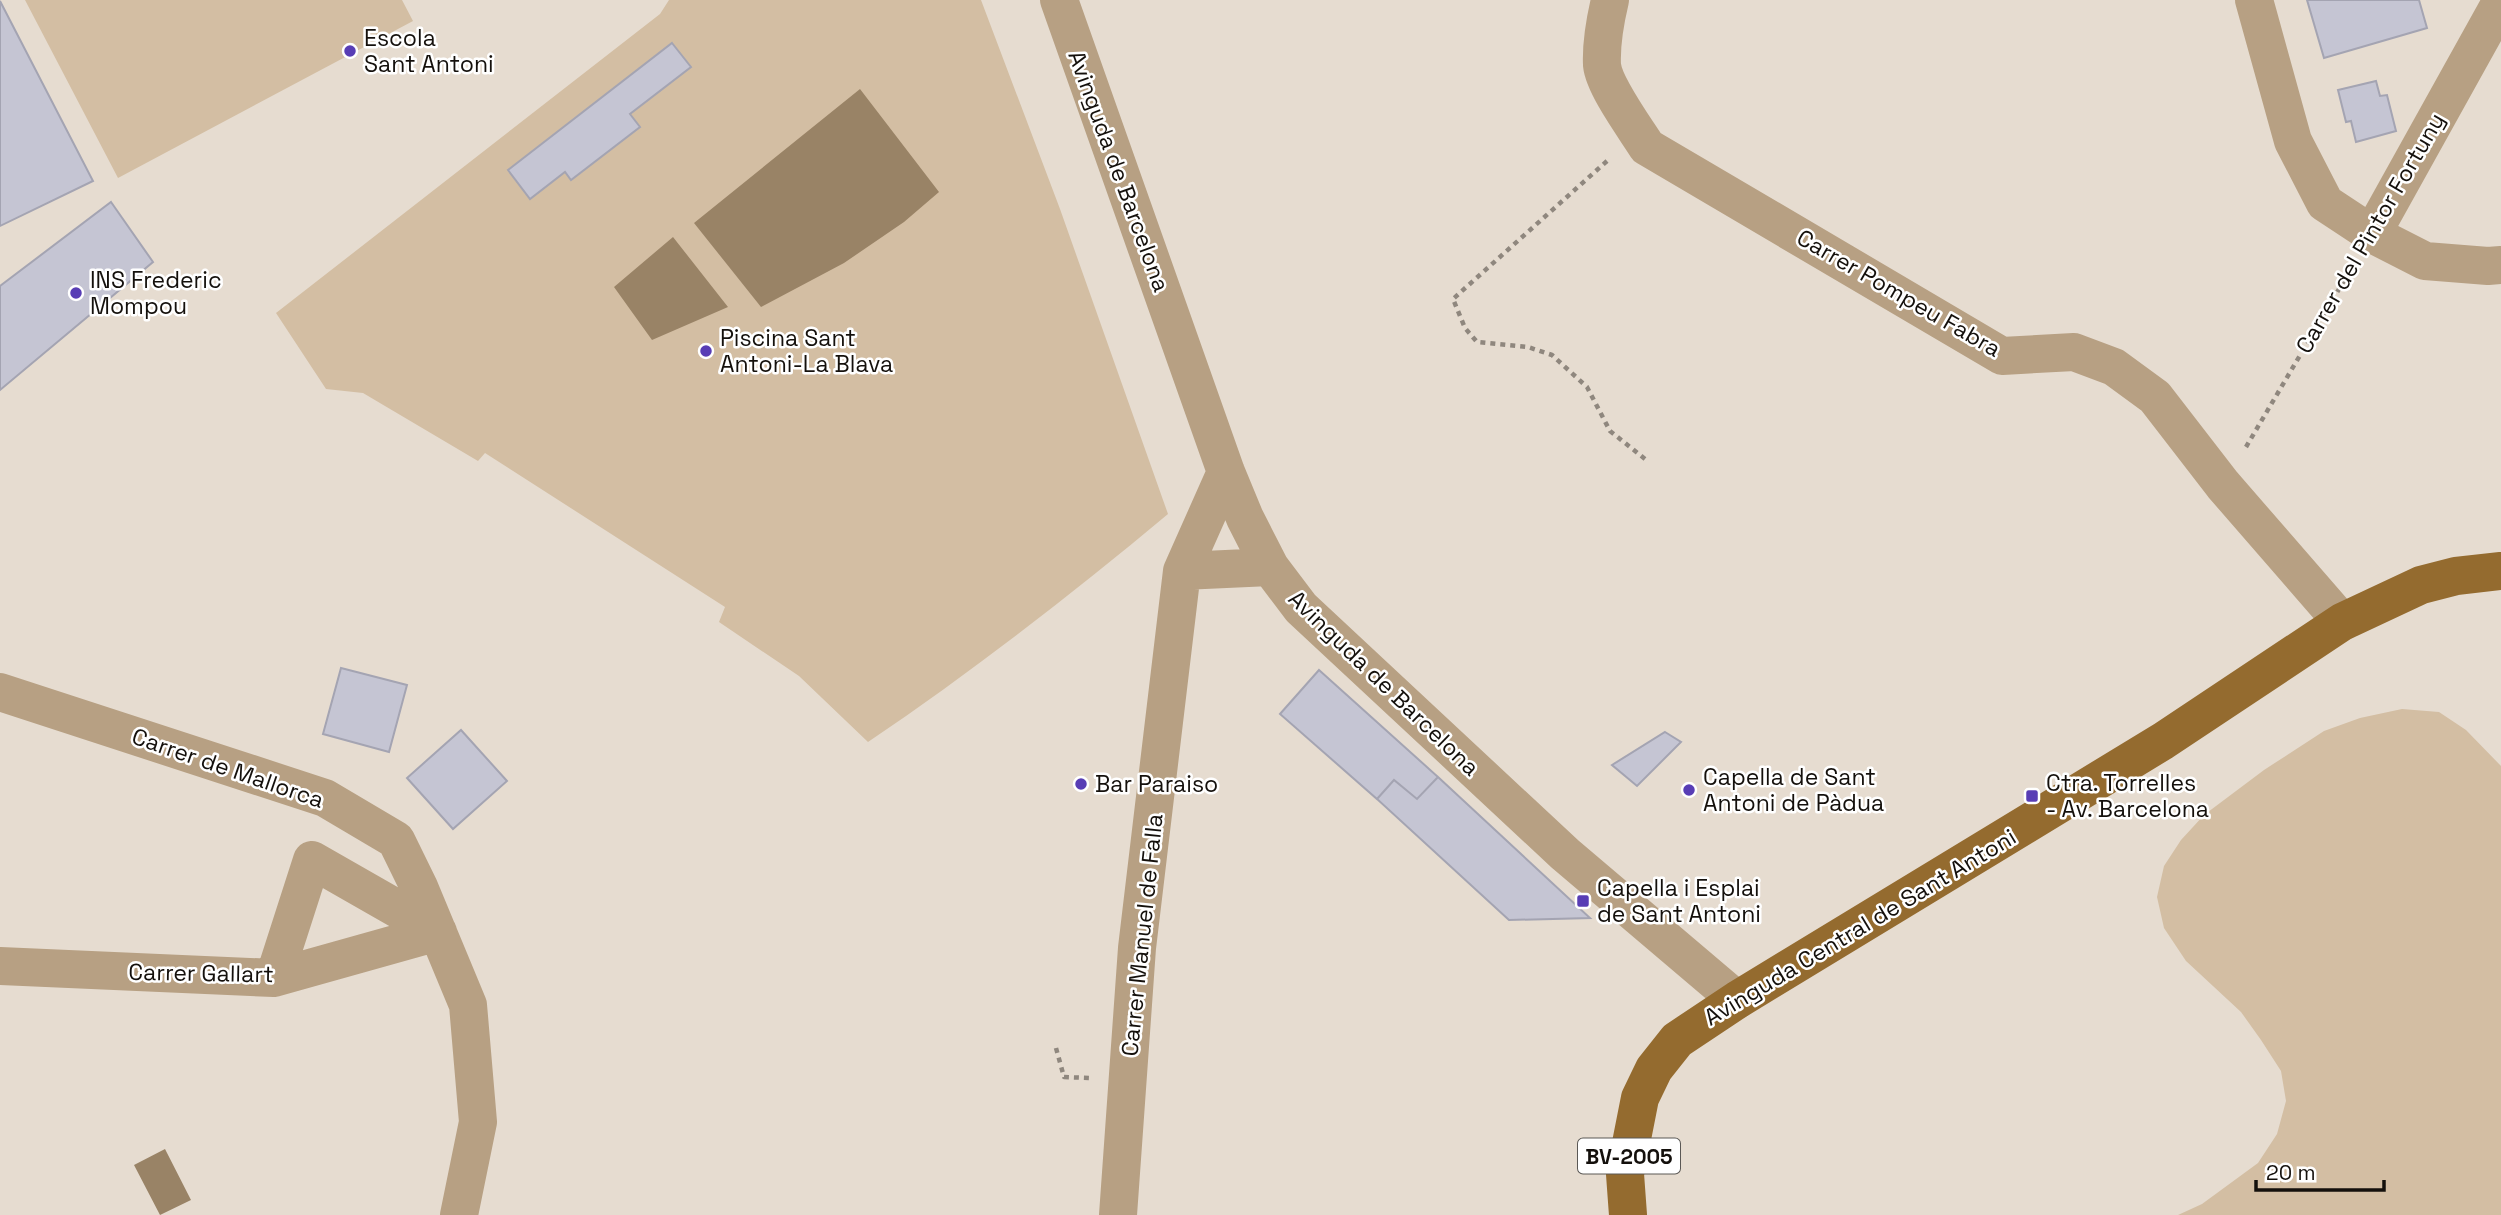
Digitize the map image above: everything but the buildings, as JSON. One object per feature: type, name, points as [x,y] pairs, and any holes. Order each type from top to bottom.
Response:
[{"type":"main road","name":"Avinguda Central de Sant Antoni","points":[[1628,1215],[1625,1174],[1640,1098],[1654,1069],[1677,1040],[1737,1000],[2163,741],[2342,622],[2421,585],[2456,576],[2501,570]]},
{"type":"street","name":"Avinguda de Barcelona","points":[[1059,0],[1226,471],[1270,567],[1301,608],[1564,854],[1737,1000]]},
{"type":"street","name":"Carrer Pompeu Fabra","points":[[1610,0],[1604,26],[1602,68],[1619,103],[1647,146],[2002,356],[2074,352],[2114,367],[2155,397],[2223,485],[2342,622]]},
{"type":"street","points":[[2254,0],[2293,141],[2325,203],[2372,234],[2425,261],[2501,265]]},
{"type":"street","name":"Carrer del Pintor Fortuny","points":[[2372,234],[2501,2]]},
{"type":"street","name":"Carrer Manuel de Falla","points":[[1118,1215],[1137,948],[1182,571],[1226,471]]},
{"type":"street","points":[[1182,571],[1270,567]]},
{"type":"street","name":"Carrer de Mallorca","points":[[0,692],[325,798],[396,840],[468,1005],[478,1122],[459,1215]]},
{"type":"street","points":[[274,978],[313,860],[438,932]]},
{"type":"street","name":"Carrer Gallart","points":[[0,966],[274,978],[438,932]]},
{"type":"path","points":[[1639,133],[1453,299],[1465,328],[1477,342],[1528,347],[1552,355],[1587,387],[1610,431],[1644,460]]},
{"type":"path","name":"Carrer del Pintor Fortuny","points":[[2244,450],[2372,234]]},
{"type":"path","points":[[1056,1048],[1064,1077]]},
{"type":"shaded area","points":[[25,0],[402,0],[413,21],[118,178]]},
{"type":"shaded area","name":"Piscina Sant Antoni-La Blava","points":[[669,0],[981,0],[1060,209],[1168,514],[1021,632],[868,742],[799,676],[719,622],[725,607],[485,453],[478,461],[363,393],[326,389],[276,313],[660,14]]},
{"type":"shaded area","points":[[860,89],[939,192],[904,222],[844,263],[761,307],[694,223]]},
{"type":"shaded area","points":[[673,237],[728,307],[652,340],[614,287]]},
{"type":"shaded area","points":[[2402,709],[2439,712],[2466,730],[2501,766],[2501,1215],[2178,1215],[2202,1204],[2258,1163],[2277,1134],[2286,1101],[2281,1071],[2261,1040],[2241,1012],[2186,961],[2164,928],[2157,897],[2164,866],[2181,840],[2204,815],[2264,770],[2324,731],[2360,718]]},
{"type":"shaded area","points":[[165,1149],[191,1200],[160,1215],[134,1165]]},
{"type":"place","name":"Escola Sant Antoni","points":[[350,51]]},
{"type":"place","name":"INS Frederic Mompou","points":[[76,293]]},
{"type":"place","name":"Piscina Sant Antoni-La Blava","points":[[706,351]]},
{"type":"place","name":"Bar Paraiso","points":[[1081,784]]},
{"type":"place","name":"Capella de Sant Antoni de Pàdua","points":[[1689,790]]},
{"type":"place","name":"Ctra. Torrelles - Av. Barcelona","points":[[2032,796]]},
{"type":"place","name":"Capella i Esplai de Sant Antoni","points":[[1583,901]]}]
